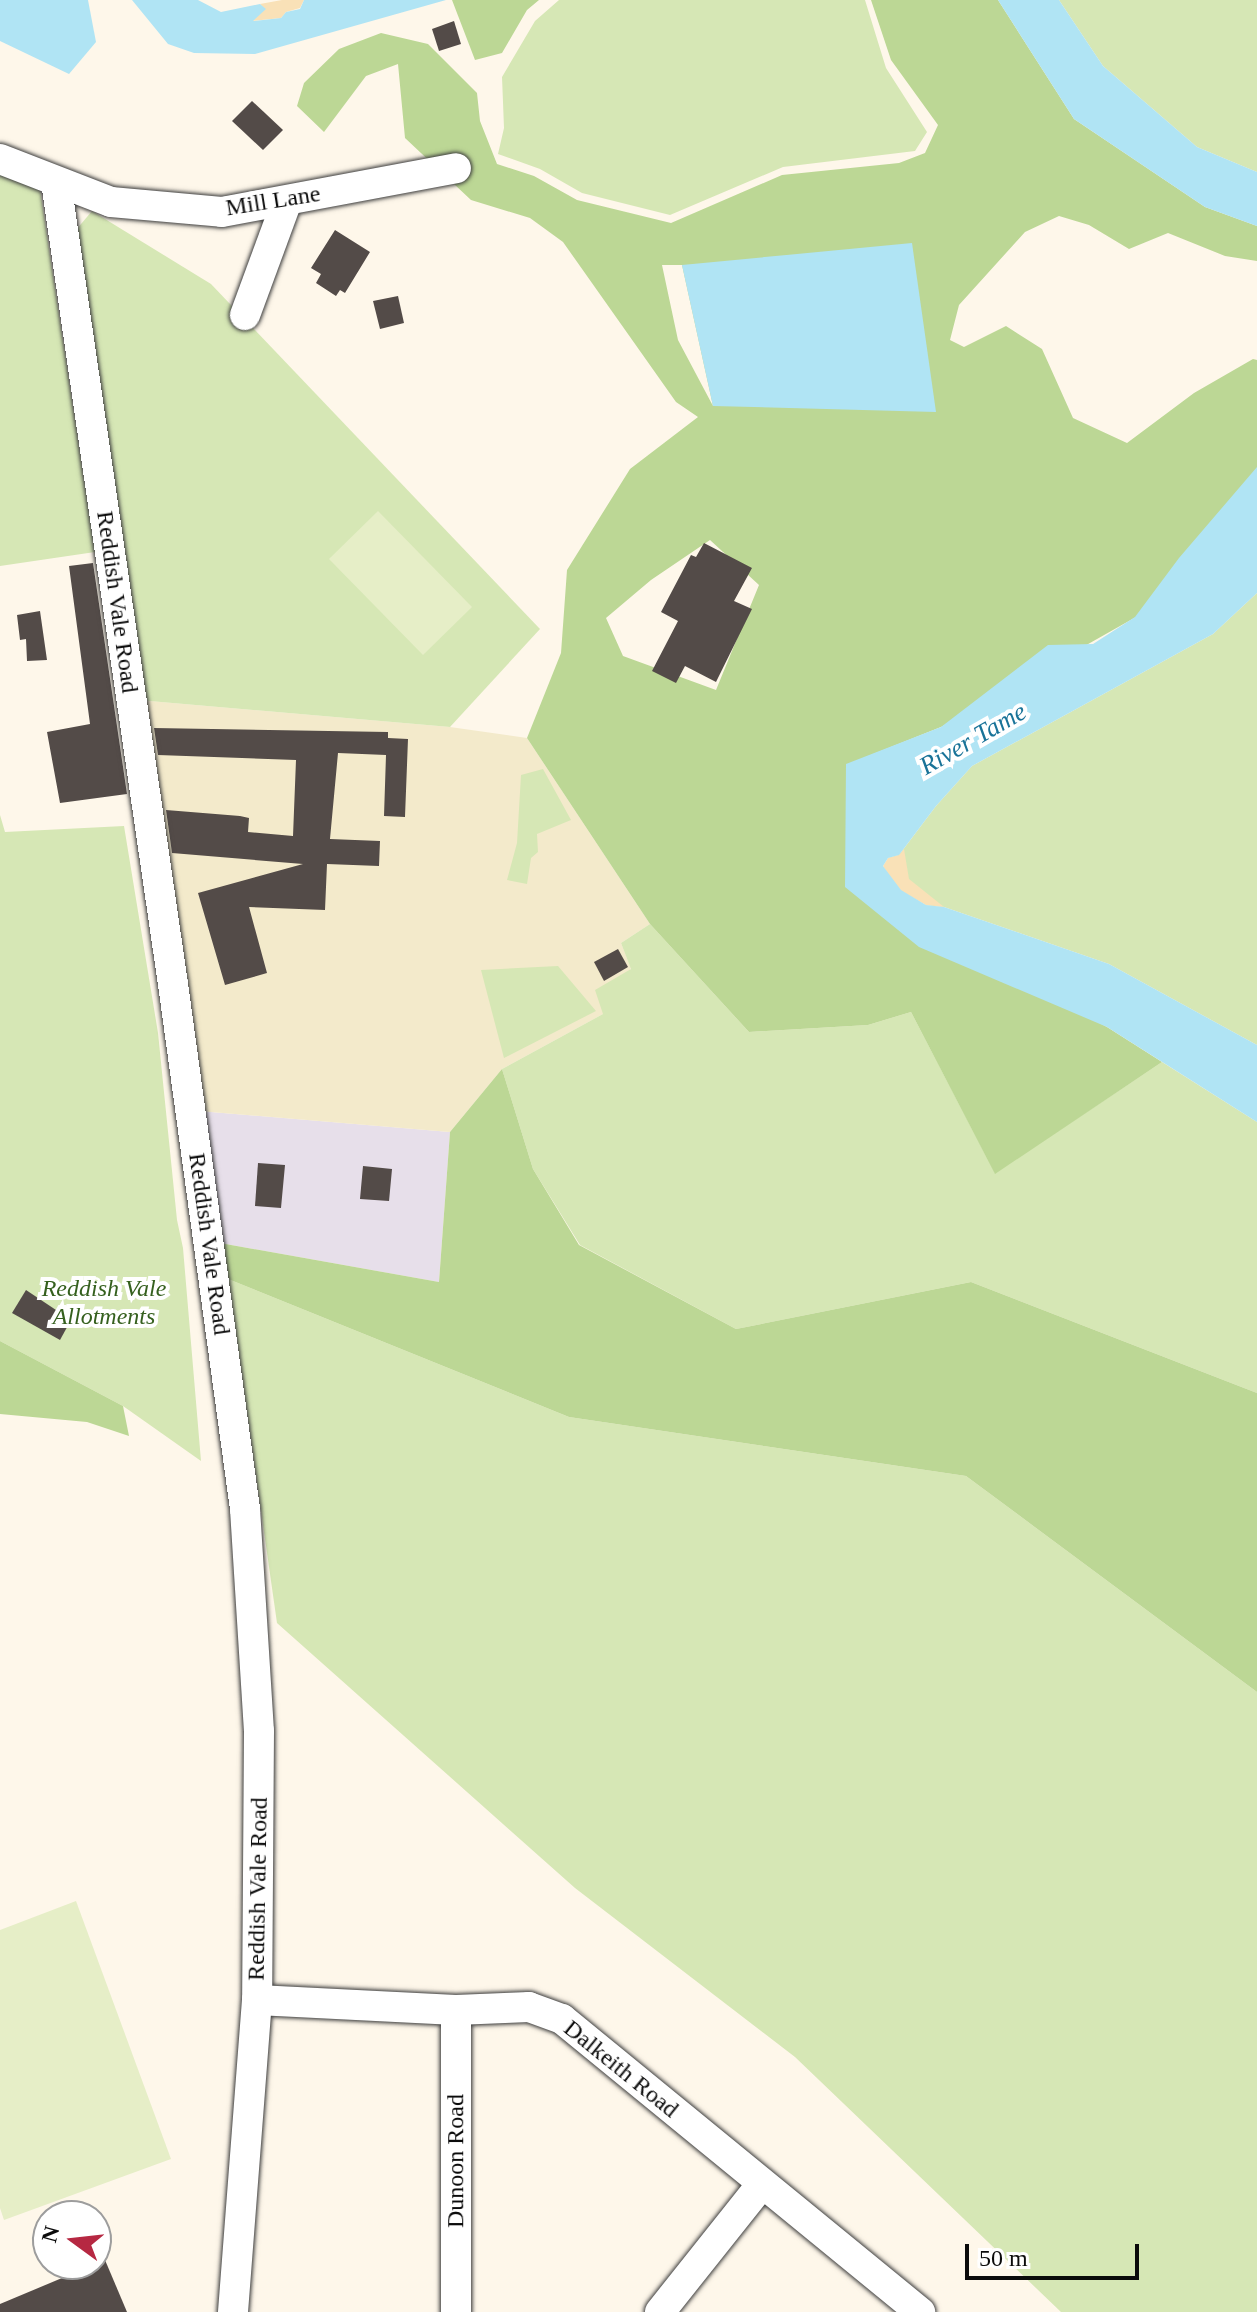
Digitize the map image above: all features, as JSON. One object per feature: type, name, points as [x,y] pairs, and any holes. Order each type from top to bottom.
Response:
[{"type":"street","name":"Mill Lane","points":[[0,159],[111,202],[222,212],[456,168]]},
{"type":"street","name":"Reddish Vale Road","points":[[56,182],[173,984],[245,1509],[259,1731],[257,2000],[233,2312]]},
{"type":"street","points":[[245,315],[287,201]]},
{"type":"street","name":"Dalkeith Road","points":[[257,2000],[456,2010],[529,2007],[562,2019],[761,2185],[920,2312]]},
{"type":"street","name":"Dunoon Road","points":[[456,2010],[456,2312]]},
{"type":"street","points":[[660,2312],[761,2185]]},
{"type":"shaded area","points":[[138,700],[450,727],[527,738],[650,924],[621,943],[631,968],[603,1014],[502,1069],[450,1132],[199,1111]]},
{"type":"shaded area","points":[[199,1111],[450,1132],[439,1282],[220,1243]]},
{"type":"green space","points":[[452,0],[539,0],[527,10],[502,53],[475,60]]},
{"type":"green space","points":[[559,0],[865,0],[886,68],[927,132],[915,151],[783,167],[670,215],[582,193],[540,169],[498,154],[504,128],[502,77],[535,21]]},
{"type":"green space","points":[[871,0],[998,0],[1074,119],[1205,207],[1257,226],[1257,261],[1225,256],[1168,233],[1129,249],[1089,225],[1059,216],[1025,232],[959,305],[950,340],[964,347],[1006,326],[1042,349],[1073,418],[1127,443],[1194,393],[1253,359],[1257,360],[1257,468],[1136,617],[941,727],[846,765],[846,887],[1107,1027],[1162,1062],[995,1174],[911,1012],[868,1025],[749,1032],[650,924],[527,738],[561,653],[567,570],[630,469],[698,417],[676,402],[563,242],[530,218],[471,200],[405,138],[398,64],[366,76],[324,132],[297,106],[304,83],[339,49],[381,33],[428,44],[477,93],[480,121],[497,164],[534,176],[577,200],[671,223],[782,175],[899,163],[925,153],[938,125],[891,60]],"holes":[[[662,265],[682,265],[713,406],[678,340]],[[710,540],[759,585],[716,690],[623,656],[606,618],[651,580]]]},
{"type":"green space","points":[[1059,0],[1257,0],[1257,172],[1197,147],[1103,66]]},
{"type":"green space","points":[[0,164],[39,183],[95,552],[0,566]]},
{"type":"green space","points":[[92,211],[211,284],[540,629],[450,727],[138,700],[76,230]]},
{"type":"green space","points":[[378,511],[472,607],[423,655],[329,559]]},
{"type":"green space","points":[[1257,593],[1257,1045],[1109,964],[944,907],[926,905],[888,858],[899,855],[936,806],[972,766],[1213,634]]},
{"type":"green space","points":[[543,769],[571,820],[537,834],[538,852],[531,858],[527,884],[507,880],[517,843],[521,775]]},
{"type":"green space","name":"Reddish Vale Allotments","points":[[0,815],[5,832],[124,826],[158,1033],[177,1220],[183,1248],[201,1461],[123,1406],[0,1341]]},
{"type":"green space","points":[[650,924],[749,1032],[868,1025],[911,1012],[995,1173],[1162,1062],[1257,1122],[1257,1393],[971,1282],[736,1329],[580,1245],[533,1169],[502,1069],[603,1014],[595,990],[631,969],[621,943]]},
{"type":"green space","points":[[558,966],[596,1011],[504,1058],[481,970]]},
{"type":"green space","points":[[502,1069],[533,1169],[579,1245],[736,1329],[971,1282],[1257,1393],[1257,1692],[966,1476],[569,1417],[228,1279],[220,1243],[439,1282],[450,1132]]},
{"type":"green space","points":[[228,1279],[569,1417],[966,1476],[1257,1692],[1257,2312],[1061,2312],[795,2057],[575,1888],[277,1623]]},
{"type":"green space","points":[[0,1341],[123,1406],[129,1436],[87,1422],[0,1414]]},
{"type":"green space","points":[[76,1901],[171,2159],[59,2200],[32,2200],[32,2210],[4,2220],[0,2208],[0,1930]]},
{"type":"sand","points":[[304,0],[300,8],[286,12],[281,18],[251,21],[265,9],[260,4]]},
{"type":"sand","points":[[904,849],[909,879],[944,907],[926,905],[901,891],[889,876],[883,866],[888,858],[899,855]]},
{"type":"water","points":[[0,0],[88,0],[96,42],[69,74],[0,41]]},
{"type":"water","points":[[132,0],[198,0],[221,12],[260,4],[266,9],[253,21],[281,18],[286,12],[300,9],[304,0],[446,0],[255,54],[194,53],[168,44]]},
{"type":"water","points":[[998,0],[1059,0],[1103,66],[1197,147],[1257,172],[1257,226],[1205,207],[1074,119]]},
{"type":"water","points":[[912,243],[936,412],[713,406],[682,265]]},
{"type":"water","name":"River Tame","points":[[1257,467],[1257,593],[1213,634],[972,766],[936,806],[899,855],[888,858],[883,866],[901,890],[926,905],[944,907],[1109,964],[1257,1045],[1257,1122],[1107,1027],[919,947],[845,887],[846,764],[941,727],[1048,645],[1093,644],[1135,617],[1179,558]]},
{"type":"building","points":[[454,21],[461,44],[439,51],[432,29]]},
{"type":"building","points":[[252,101],[283,130],[263,150],[232,121]]},
{"type":"building","points":[[335,230],[370,252],[345,293],[340,290],[336,296],[316,283],[321,274],[311,268]]},
{"type":"building","points":[[398,296],[404,323],[380,329],[373,301]]},
{"type":"building","points":[[704,543],[752,568],[734,601],[752,609],[716,682],[685,666],[676,683],[652,671],[678,621],[661,612],[691,555],[696,557]]},
{"type":"building","points":[[93,563],[127,794],[60,803],[47,732],[90,724],[69,566]]},
{"type":"building","points":[[40,611],[47,660],[27,661],[26,639],[20,640],[17,615]]},
{"type":"building","points":[[154,728],[388,732],[388,738],[408,739],[405,817],[384,816],[386,755],[338,753],[330,839],[380,841],[379,866],[327,864],[325,910],[249,907],[267,973],[225,985],[198,893],[303,864],[172,853],[166,810],[240,816],[249,818],[248,832],[293,836],[296,760],[158,755]]},
{"type":"building","points":[[618,949],[628,967],[604,981],[594,962]]},
{"type":"building","points":[[258,1163],[285,1165],[281,1208],[255,1206]]},
{"type":"building","points":[[363,1166],[392,1169],[389,1201],[360,1199]]},
{"type":"building","points":[[26,1290],[71,1320],[60,1340],[12,1313]]},
{"type":"building","points":[[112,2277],[127,2312],[0,2312],[0,2304],[57,2280],[112,2280]]}]
